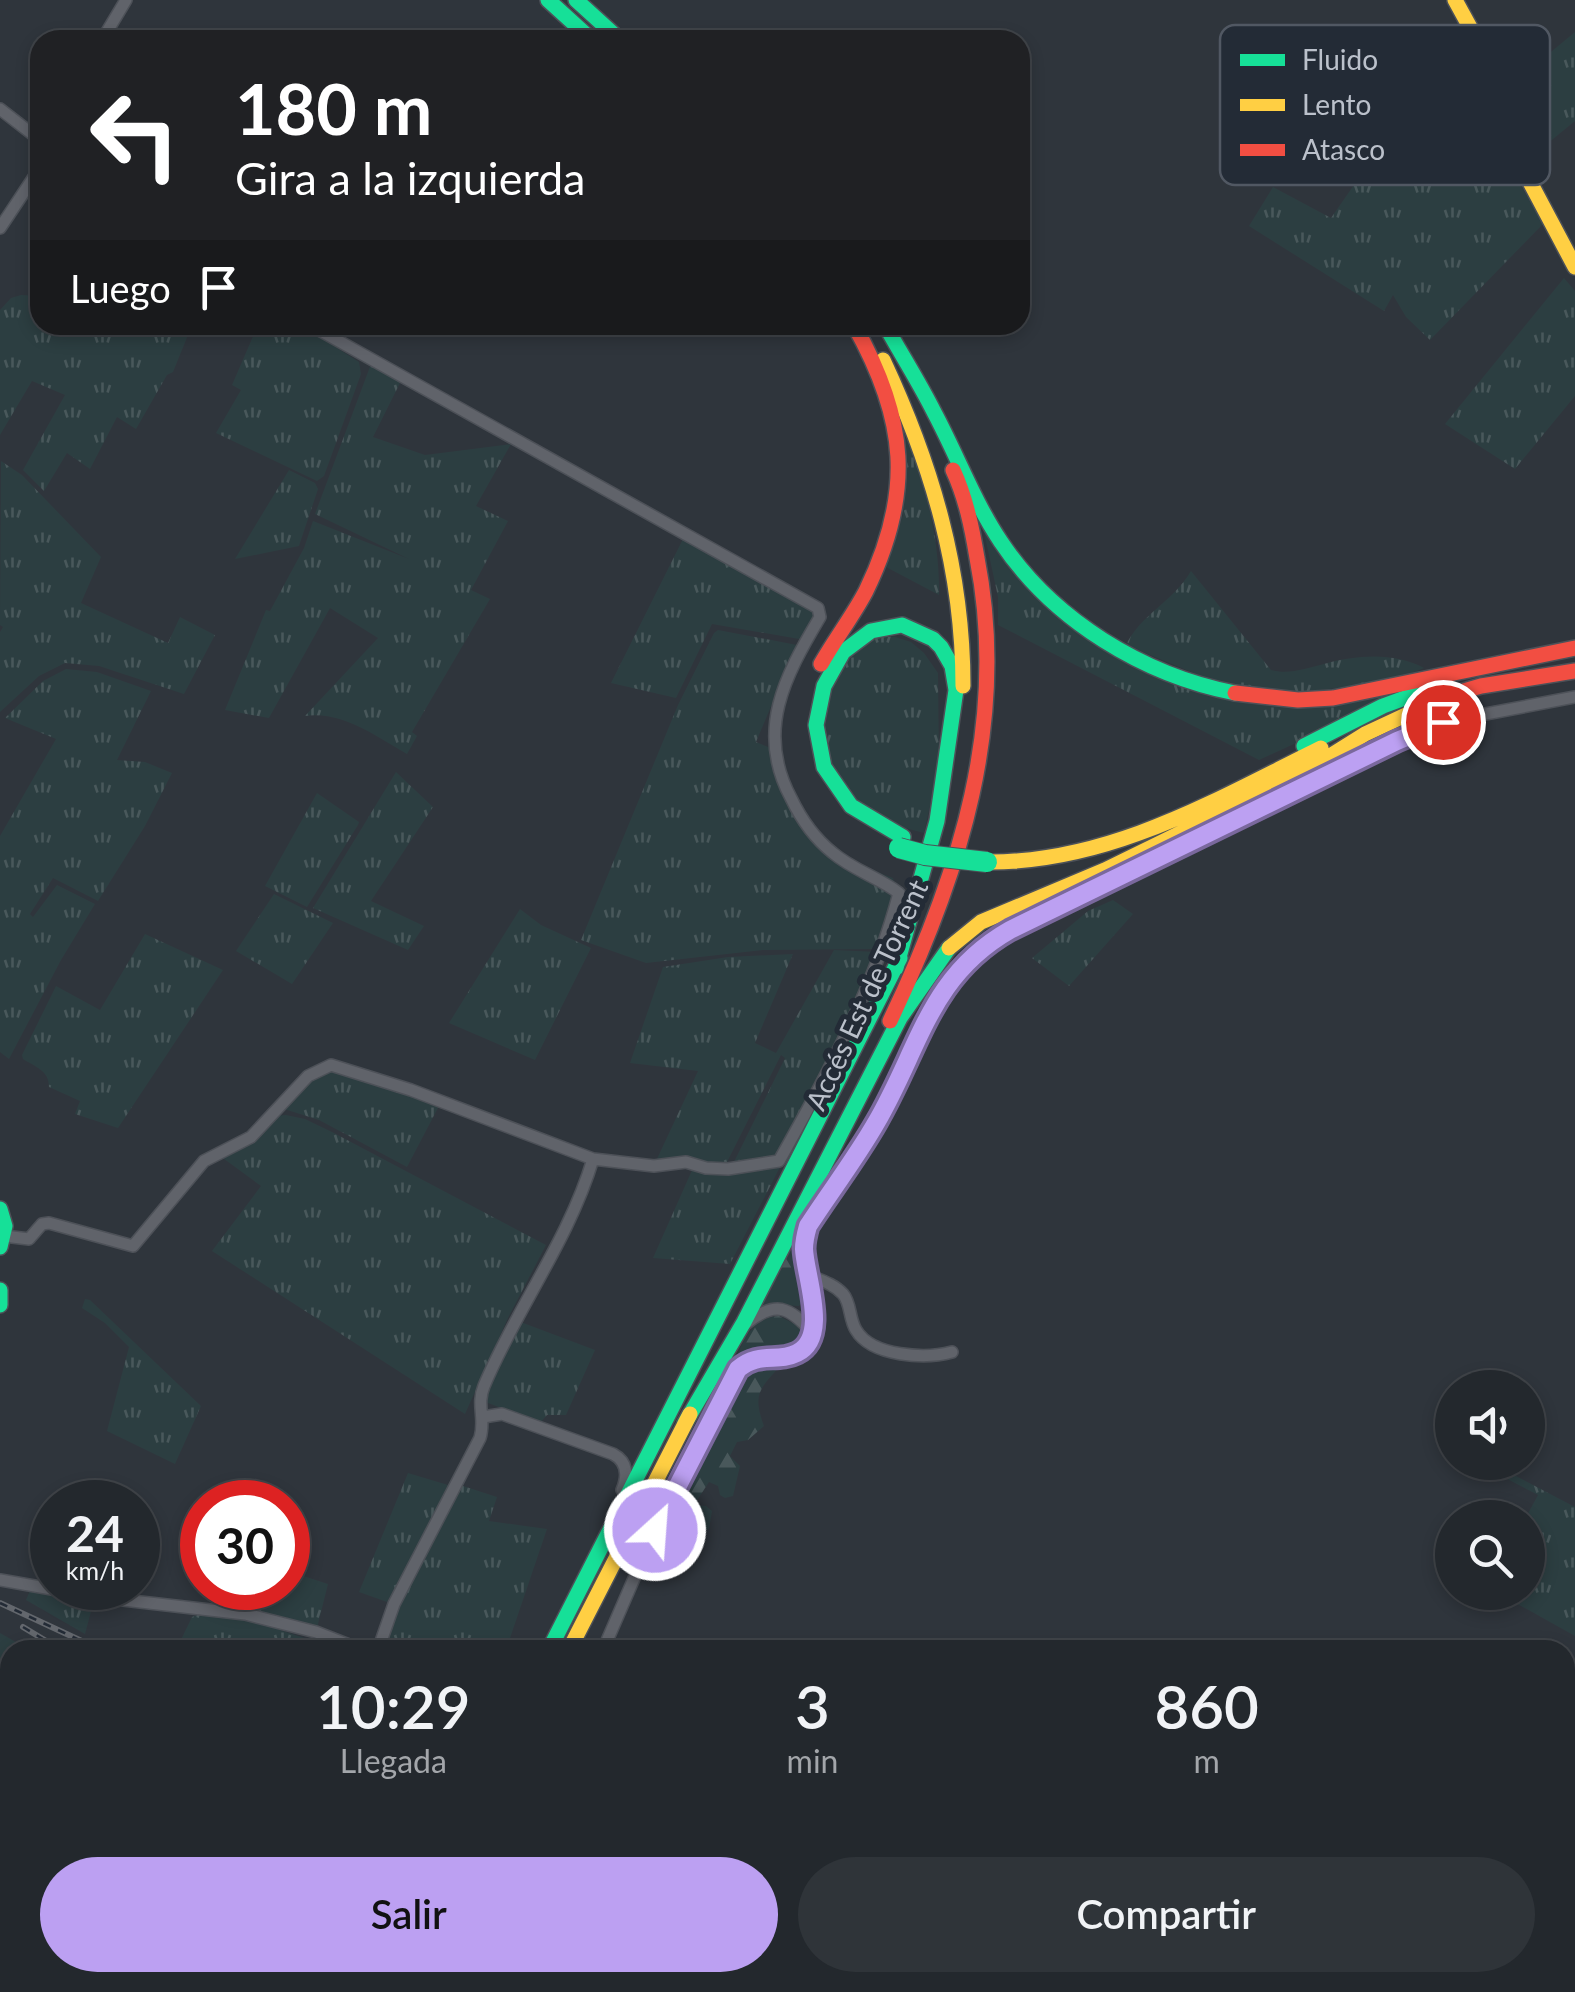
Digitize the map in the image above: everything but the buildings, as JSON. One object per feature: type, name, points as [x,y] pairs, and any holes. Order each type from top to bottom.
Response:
[{"type":"main road","points":[[548,0],[581,30]]},
{"type":"main road","points":[[576,0],[609,30]]},
{"type":"main road","points":[[1455,0],[1468,25]]},
{"type":"main road","points":[[1532,185],[1575,267]]},
{"type":"main road","points":[[860,335],[894,408],[900,455],[899,501],[889,542],[863,596],[814,677],[806,715],[809,762],[828,796],[855,824],[937,856],[1058,857],[1162,826],[1393,714],[1453,693],[1575,671]]},
{"type":"main road","name":"Accés Est de Torrent","points":[[554,1640],[896,968],[927,890],[949,808],[960,740],[963,672],[956,580],[937,491],[907,408],[868,335]]},
{"type":"main road","name":"Accés Est de Torrent","points":[[574,1640],[913,975],[946,897],[971,814],[984,746],[991,669],[986,584],[958,479],[889,335]]},
{"type":"main road","points":[[890,335],[1012,558],[1059,606],[1110,645],[1168,674],[1239,694],[1299,700],[1366,692],[1532,652],[1575,651]]},
{"type":"main road","points":[[896,968],[946,789],[955,677],[942,647],[929,635],[904,624],[890,624],[867,633],[837,658],[824,682],[814,715],[820,762],[834,790],[857,812],[901,842]]},
{"type":"main road","points":[[988,857],[1088,841],[1154,816],[1383,706],[1472,675],[1575,651]]},
{"type":"main road","points":[[685,1423],[740,1329],[900,1018],[951,945],[981,922],[1105,870],[1303,773],[1365,734],[1453,693]]},
{"type":"main road","points":[[0,1209],[2,1241]]},
{"type":"main road","points":[[0,1290],[0,1305]]},
{"type":"street","points":[[108,30],[126,0]]},
{"type":"street","points":[[0,108],[30,132]]},
{"type":"street","points":[[0,228],[30,183]]},
{"type":"street","points":[[2,1241],[30,1239],[42,1224],[49,1223],[133,1246],[204,1161],[242,1144],[264,1126],[308,1076],[331,1064],[592,1159],[654,1166],[686,1162],[728,1169],[779,1161],[853,1022],[890,928],[899,893],[857,871],[830,851],[803,822],[782,783],[772,743],[782,690],[820,617],[818,608],[328,335]]},
{"type":"street","points":[[607,1640],[655,1530],[738,1369],[759,1358],[799,1352],[808,1343],[812,1332],[812,1297],[804,1246],[808,1226],[876,1124],[942,990],[978,950],[1010,930],[1397,741],[1460,718],[1575,697]]},
{"type":"street","points":[[381,1640],[394,1604],[480,1438],[483,1417],[479,1398],[483,1388],[552,1252],[592,1159]]},
{"type":"street","points":[[808,1275],[834,1286],[847,1297],[859,1335],[877,1345],[914,1358],[952,1352]]},
{"type":"street","points":[[792,1312],[806,1306],[812,1297]]},
{"type":"street","points":[[740,1329],[778,1308],[792,1312],[812,1332]]},
{"type":"street","points":[[483,1417],[502,1414],[619,1457],[626,1470],[623,1488],[585,1579]]},
{"type":"street","points":[[0,1580],[97,1597],[244,1614],[336,1640]]},
{"type":"green space","points":[[1575,32],[1575,121],[1550,141],[1550,53]]},
{"type":"green space","points":[[1354,185],[1521,185],[1543,224],[1430,340],[1406,317],[1393,295],[1384,311],[1249,226],[1273,187],[1331,218]]},
{"type":"green space","points":[[1564,278],[1575,291],[1575,396],[1515,469],[1445,424]]},
{"type":"green space","points":[[30,295],[30,335],[188,335],[173,372],[167,375],[136,429],[117,417],[90,469],[67,453],[44,491],[23,470],[65,395],[32,381],[0,435],[0,310],[11,298]]},
{"type":"green space","points":[[254,335],[317,335],[359,362],[361,374],[324,476],[317,481],[216,433],[241,390],[232,385]]},
{"type":"green space","points":[[371,364],[401,381],[373,437],[425,455],[511,444],[476,506],[508,521],[471,590],[490,599],[412,732],[417,736],[407,754],[346,721],[305,716],[378,638],[330,608],[269,718],[225,710],[266,610],[270,611],[304,548],[313,521],[409,559],[315,514]]},
{"type":"green space","points":[[906,432],[930,512],[939,595],[886,567],[903,515]]},
{"type":"green space","points":[[1,461],[22,475],[101,557],[81,603],[168,643],[180,617],[215,635],[184,694],[99,666],[65,663],[39,676],[0,712]]},
{"type":"green space","points":[[289,470],[315,483],[318,489],[299,546],[235,559]]},
{"type":"green space","points":[[982,522],[1046,602],[1212,693],[1398,696],[1259,760],[998,625],[998,597]]},
{"type":"green space","points":[[683,539],[825,613],[805,640],[712,624],[676,698],[611,683]]},
{"type":"green space","points":[[1191,571],[1271,670],[1291,671],[1375,657],[1400,659],[1424,668],[1387,683],[1288,693],[1213,681],[1126,645]]},
{"type":"green space","points":[[718,630],[797,645],[756,742],[778,751],[793,795],[818,831],[851,858],[893,878],[896,891],[879,949],[763,950],[646,963],[581,940],[678,705]]},
{"type":"green space","points":[[875,636],[911,642],[938,673],[939,764],[924,833],[894,825],[864,810],[829,763],[822,741],[836,671]]},
{"type":"green space","points":[[66,669],[97,672],[151,691],[117,760],[145,762],[172,773],[145,826],[98,901],[53,878],[30,914],[33,917],[57,885],[95,904],[9,1059],[0,1052],[0,836],[56,739],[5,718],[43,681]]},
{"type":"green space","points":[[396,772],[433,807],[371,901],[424,926],[408,950],[313,908]]},
{"type":"green space","points":[[317,793],[359,822],[307,907],[265,886]]},
{"type":"green space","points":[[274,894],[333,923],[292,984],[236,951]]},
{"type":"green space","points":[[1113,900],[1133,914],[1069,986],[1032,958],[1088,911]]},
{"type":"green space","points":[[520,909],[541,925],[591,948],[535,1060],[449,1023]]},
{"type":"green space","points":[[145,934],[223,970],[118,1128],[75,1114],[80,1101],[49,1087],[44,1073],[22,1055],[56,986],[100,1010]]},
{"type":"green space","points":[[834,950],[878,952],[818,1085],[773,1158],[733,1164],[785,1058],[781,1055],[726,1164],[656,1161],[698,1071],[630,1063],[663,967],[728,957],[793,954],[755,1043],[776,1053]]},
{"type":"green space","points":[[332,1068],[439,1106],[407,1167],[319,1120],[281,1108],[313,1077]]},
{"type":"green space","points":[[286,1115],[332,1132],[546,1245],[465,1414],[212,1251],[261,1186],[220,1156],[275,1116]]},
{"type":"green space","points":[[780,1167],[730,1264],[653,1258],[693,1168]]},
{"type":"green space","points":[[803,1220],[796,1252],[803,1300],[799,1306],[758,1309]]},
{"type":"green space","points":[[85,1299],[201,1406],[175,1464],[107,1431],[129,1347],[105,1323],[82,1308]]},
{"type":"green space","points":[[779,1316],[800,1327],[800,1342],[750,1354],[734,1363],[755,1326]]},
{"type":"green space","points":[[518,1321],[595,1350],[566,1415],[547,1415],[540,1423],[483,1401]]},
{"type":"green space","points":[[781,1365],[760,1392],[764,1426],[748,1440],[737,1442],[730,1456],[740,1466],[733,1496],[725,1498],[718,1486],[709,1482],[694,1505],[712,1511],[709,1529],[687,1535],[686,1540],[661,1534],[737,1381],[747,1371]]},
{"type":"green space","points":[[408,1473],[448,1485],[387,1602],[359,1592]]},
{"type":"green space","points":[[1509,1480],[1523,1480],[1575,1507],[1575,1636],[1528,1610],[1545,1610],[1545,1500],[1535,1500],[1538,1495]]},
{"type":"green space","points":[[460,1485],[497,1497],[489,1521],[547,1529],[509,1640],[384,1640]]},
{"type":"green space","points":[[310,1578],[328,1584],[317,1628],[250,1612],[310,1610]]},
{"type":"green space","points":[[43,1610],[91,1610],[85,1634]]},
{"type":"green space","points":[[204,1612],[238,1616],[310,1640],[181,1640],[192,1617]]},
{"type":"railway","points":[[0,1603],[80,1640]]},
{"type":"railway","points":[[23,1627],[44,1640]]},
{"type":"traffic: fast","points":[[548,0],[581,30]]},
{"type":"traffic: fast","points":[[576,0],[609,30]]},
{"type":"traffic: fast","points":[[891,335],[991,527],[1022,570],[1047,596],[1103,640],[1134,658],[1201,685],[1235,693]]},
{"type":"traffic: fast","points":[[896,968],[937,821],[956,690],[952,666],[941,647],[933,639],[902,625],[871,631],[843,652],[824,686],[816,725],[824,767],[851,806],[903,837]]},
{"type":"traffic: fast","points":[[1304,746],[1383,706],[1432,688]]},
{"type":"traffic: fast","points":[[899,848],[987,862]]},
{"type":"traffic: fast","points":[[685,1423],[744,1322],[900,1018],[949,948]]},
{"type":"traffic: fast","points":[[554,1640],[900,958]]},
{"type":"traffic: fast","points":[[0,1209],[5,1226],[0,1247]]},
{"type":"traffic: fast","points":[[0,1290],[0,1305]]},
{"type":"traffic: slow","points":[[1455,0],[1469,25]]},
{"type":"traffic: slow","points":[[1532,185],[1575,267]]},
{"type":"traffic: slow","points":[[883,360],[916,439],[941,519],[957,601],[963,686]]},
{"type":"traffic: slow","points":[[949,948],[981,922],[1105,870],[1303,773],[1365,734],[1453,693]]},
{"type":"traffic: slow","points":[[987,862],[1032,860],[1118,840],[1200,808],[1321,748]]},
{"type":"traffic: slow","points":[[574,1640],[690,1414]]},
{"type":"traffic: jam","points":[[821,664],[866,591],[892,521],[897,488],[894,424],[885,392],[859,335]]},
{"type":"traffic: jam","points":[[890,1021],[938,910],[957,853],[982,737],[987,678],[985,619],[971,524],[953,470]]},
{"type":"traffic: jam","points":[[1235,693],[1298,700],[1333,698],[1575,648]]},
{"type":"traffic: jam","points":[[1440,698],[1481,686],[1575,671]]},
{"type":"route","points":[[655,1530],[738,1369],[759,1358],[799,1352],[808,1343],[814,1327],[804,1246],[808,1226],[876,1124],[942,990],[960,966],[1010,930],[1443,722]]}]
